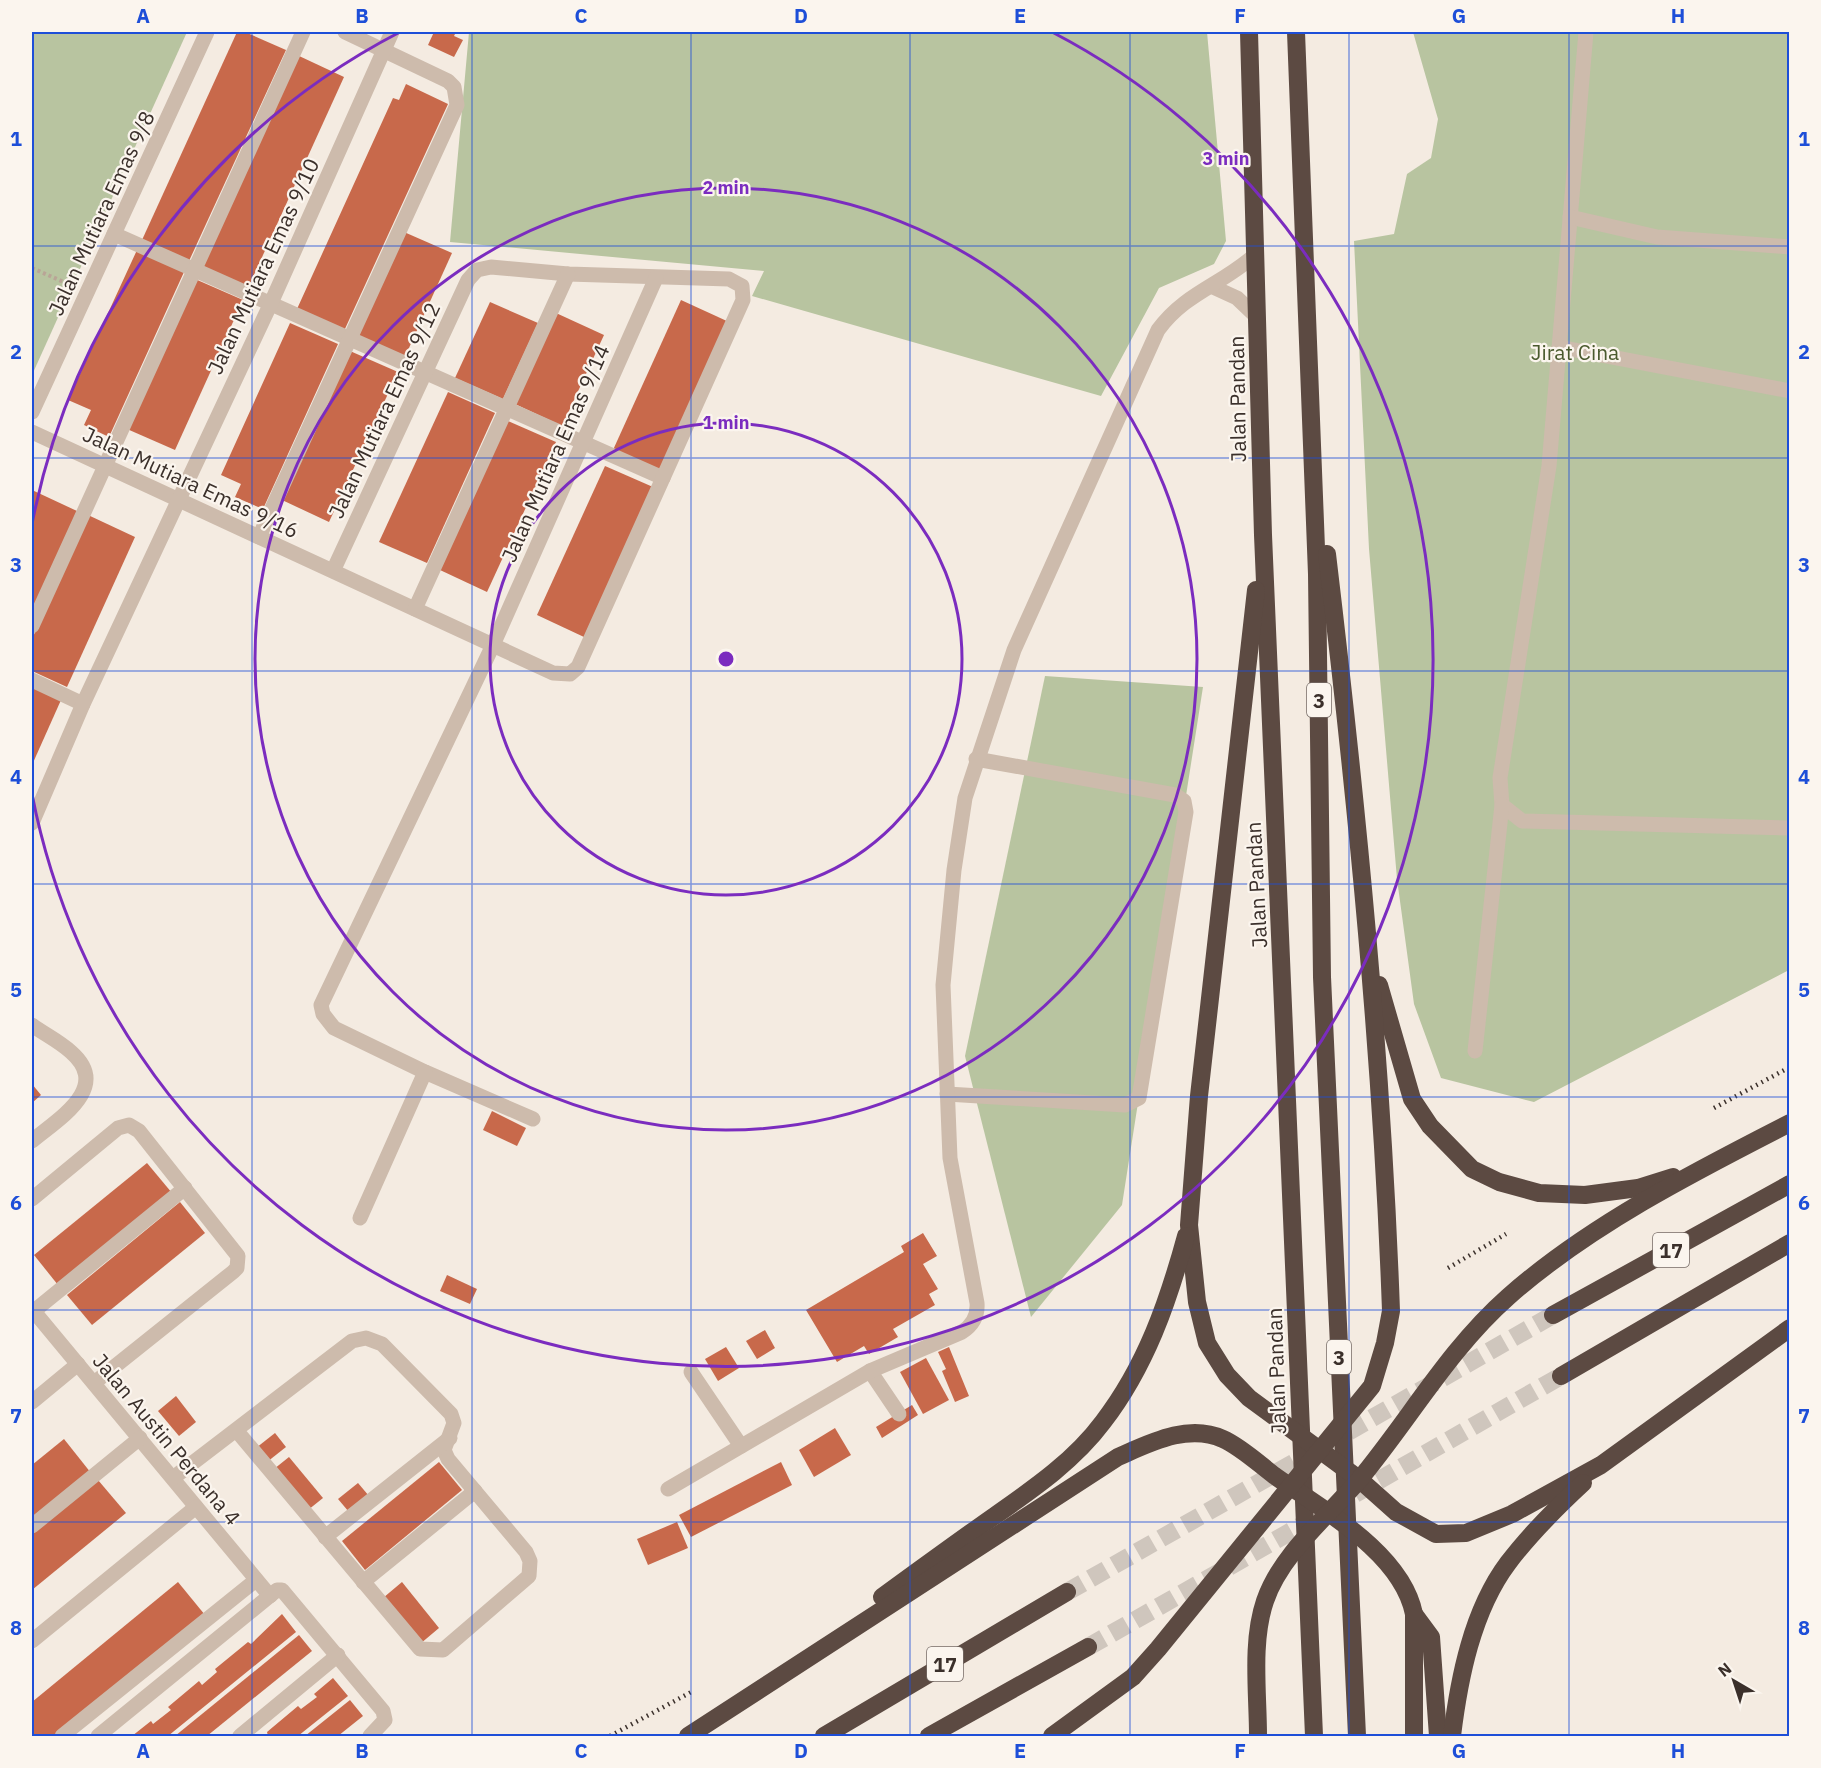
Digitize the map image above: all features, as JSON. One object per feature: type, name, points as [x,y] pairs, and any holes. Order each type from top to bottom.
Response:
[{"type":"highway","points":[[1241,32],[1249,63]]},
{"type":"highway","name":"Jalan Pandan","points":[[1249,32],[1263,535],[1314,1737]]},
{"type":"highway","name":"3","points":[[1296,32],[1317,574],[1322,977],[1357,1737]]},
{"type":"highway","points":[[1298,70],[1308,32]]},
{"type":"highway","points":[[1052,1737],[1133,1677],[1372,1386],[1385,1343],[1390,1311],[1382,1114],[1356,792],[1312,424]]},
{"type":"highway","points":[[688,1737],[1040,1483],[1075,1454],[1103,1423],[1129,1384],[1152,1341],[1170,1293],[1189,1225],[1201,1085],[1263,535]]},
{"type":"highway","points":[[1368,945],[1412,1099],[1430,1126],[1472,1170],[1499,1182],[1539,1193],[1585,1195],[1638,1188],[1706,1166]]},
{"type":"highway","points":[[1258,1737],[1258,1631],[1265,1601],[1278,1574],[1359,1479],[1471,1335],[1508,1297],[1574,1247],[1706,1166],[1790,1123]]},
{"type":"highway","name":"17","points":[[1553,1315],[1790,1184]]},
{"type":"highway","points":[[1189,1225],[1197,1302],[1208,1343],[1227,1375],[1249,1398],[1319,1452],[1359,1479],[1396,1512],[1436,1534],[1466,1533],[1512,1514],[1601,1465],[1790,1328]]},
{"type":"highway","name":"17","points":[[1561,1376],[1790,1243]]},
{"type":"highway","points":[[725,1711],[1118,1456],[1160,1438],[1189,1433],[1223,1438],[1329,1513],[1381,1555],[1400,1578],[1411,1599],[1414,1614],[1414,1737]]},
{"type":"highway","points":[[1452,1737],[1459,1684],[1470,1644],[1479,1617],[1506,1565],[1540,1524],[1601,1465]]},
{"type":"highway","name":"17","points":[[824,1737],[1067,1592]]},
{"type":"highway","points":[[1414,1614],[1431,1637],[1437,1737]]},
{"type":"highway","points":[[929,1737],[1088,1647]]},
{"type":"street","name":"Jalan Mutiara Emas 9/8","points":[[32,412],[207,32]]},
{"type":"street","points":[[32,626],[303,32]]},
{"type":"street","points":[[259,537],[457,105],[454,87],[433,72],[345,32]]},
{"type":"street","name":"Jalan Mutiara Emas 9/10","points":[[32,823],[83,704],[271,303],[392,32]]},
{"type":"street","points":[[1475,1051],[1502,805],[1500,778],[1549,466],[1586,32]]},
{"type":"street","points":[[1570,217],[1657,237],[1790,247]]},
{"type":"street","points":[[114,234],[507,409],[663,477],[743,300],[742,286],[736,281],[723,279],[568,274],[507,409],[415,609]]},
{"type":"street","points":[[668,1489],[870,1371],[962,1332],[970,1327],[977,1314],[950,1158],[943,985],[954,870],[965,798],[976,759],[1014,650],[1158,330],[1173,310],[1192,296],[1213,287],[1238,271],[1256,254]]},
{"type":"street","name":"Jalan Mutiara Emas 9/12","points":[[333,571],[468,280],[477,270],[491,267],[568,274]]},
{"type":"street","name":"Jalan Mutiara Emas 9/14","points":[[425,1072],[334,1028],[323,1014],[321,1005],[493,645],[656,278]]},
{"type":"street","points":[[1213,287],[1237,298],[1258,318]]},
{"type":"street","points":[[1559,347],[1790,391]]},
{"type":"street","name":"Jalan Mutiara Emas 9/16","points":[[32,432],[553,673],[570,674],[579,667],[663,477]]},
{"type":"street","points":[[32,680],[83,704]]},
{"type":"street","points":[[947,1094],[1125,1105],[1139,1098],[1186,812],[1184,801],[1175,795],[976,759]]},
{"type":"street","points":[[1502,805],[1522,821],[1790,828]]},
{"type":"street","points":[[32,1025],[71,1051],[81,1063],[86,1076],[83,1096],[32,1141]]},
{"type":"street","points":[[360,1218],[425,1072],[533,1119]]},
{"type":"street","points":[[32,1199],[111,1134],[123,1126],[135,1127],[238,1256],[237,1268],[231,1274],[94,1383]]},
{"type":"street","points":[[33,1310],[185,1188]]},
{"type":"street","name":"Jalan Austin Perdana 4","points":[[33,1310],[270,1596]]},
{"type":"street","points":[[173,1478],[352,1341],[366,1338],[382,1344],[451,1414],[454,1424],[444,1450],[448,1459],[526,1552],[530,1561],[529,1576],[443,1650],[420,1649],[236,1430]]},
{"type":"street","points":[[32,1402],[78,1365]]},
{"type":"street","points":[[870,1371],[900,1414]]},
{"type":"street","points":[[691,1372],[741,1446]]},
{"type":"street","points":[[325,1537],[451,1436]]},
{"type":"street","points":[[32,1526],[140,1438]]},
{"type":"street","points":[[363,1582],[475,1491]]},
{"type":"street","points":[[32,1641],[196,1507]]},
{"type":"street","points":[[62,1737],[256,1580]]},
{"type":"street","points":[[98,1737],[277,1590],[286,1592],[383,1711],[385,1720],[370,1737]]},
{"type":"street","points":[[240,1737],[338,1655]]},
{"type":"path","points":[[32,268],[66,283]]},
{"type":"green space","points":[[32,32],[187,32],[32,375]]},
{"type":"green space","points":[[469,32],[1207,32],[1226,241],[1214,264],[1159,288],[1101,396],[752,296],[764,271],[450,242]]},
{"type":"green space","name":"Jirat Cina","points":[[1413,32],[1789,32],[1789,970],[1534,1102],[1441,1078],[1414,1004],[1397,879],[1369,549],[1354,241],[1394,234],[1407,174],[1431,158],[1438,119]]},
{"type":"green space","points":[[1045,676],[1203,687],[1122,1205],[1031,1317],[965,1056]]},
{"type":"building","points":[[237,32],[245,32],[286,50],[189,261],[142,240]]},
{"type":"building","points":[[434,32],[456,32],[454,36],[463,40],[454,57],[428,45]]},
{"type":"building","points":[[297,55],[344,77],[248,288],[201,266]]},
{"type":"building","points":[[406,84],[448,104],[344,331],[297,309],[393,98],[399,100]]},
{"type":"building","points":[[404,232],[452,253],[404,359],[356,338]]},
{"type":"building","points":[[137,250],[184,272],[109,437],[84,425],[91,410],[68,400]]},
{"type":"building","points":[[195,279],[243,300],[175,450],[127,429]]},
{"type":"building","points":[[681,300],[729,322],[660,472],[613,450]]},
{"type":"building","points":[[490,302],[538,323],[503,399],[455,378]]},
{"type":"building","points":[[556,313],[604,335],[562,426],[515,404]]},
{"type":"building","points":[[290,323],[338,344],[263,509],[235,497],[241,484],[221,475]]},
{"type":"building","points":[[350,351],[398,372],[329,522],[282,500]]},
{"type":"building","points":[[448,392],[495,413],[427,563],[379,542]]},
{"type":"building","points":[[508,421],[556,442],[487,592],[440,570]]},
{"type":"building","points":[[605,466],[653,487],[584,637],[537,615]]},
{"type":"building","points":[[32,490],[77,511],[32,610]]},
{"type":"building","points":[[88,515],[135,537],[67,687],[32,671],[32,639]]},
{"type":"building","points":[[32,686],[61,700],[32,765]]},
{"type":"building","points":[[32,1084],[41,1095],[32,1103]]},
{"type":"building","points":[[492,1111],[526,1128],[517,1146],[483,1130]]},
{"type":"building","points":[[147,1163],[172,1193],[58,1285],[34,1255]]},
{"type":"building","points":[[180,1202],[205,1233],[92,1325],[67,1295]]},
{"type":"building","points":[[923,1233],[937,1256],[923,1264],[938,1289],[929,1294],[935,1305],[893,1329],[898,1337],[869,1354],[864,1346],[837,1362],[806,1310],[904,1252],[901,1246]]},
{"type":"building","points":[[447,1275],[477,1289],[470,1304],[440,1291]]},
{"type":"building","points":[[765,1330],[775,1348],[757,1359],[746,1341]]},
{"type":"building","points":[[726,1347],[739,1368],[718,1381],[705,1359]]},
{"type":"building","points":[[949,1347],[969,1396],[955,1402],[942,1371],[946,1369],[938,1352]]},
{"type":"building","points":[[926,1358],[949,1400],[923,1414],[900,1372]]},
{"type":"building","points":[[176,1396],[196,1422],[179,1436],[158,1411]]},
{"type":"building","points":[[912,1405],[918,1415],[882,1438],[876,1427]]},
{"type":"building","points":[[835,1428],[851,1455],[814,1477],[799,1450]]},
{"type":"building","points":[[275,1433],[286,1447],[267,1462],[256,1448]]},
{"type":"building","points":[[64,1439],[91,1473],[32,1521],[32,1465]]},
{"type":"building","points":[[289,1457],[323,1498],[308,1510],[274,1469]]},
{"type":"building","points":[[439,1462],[462,1490],[365,1570],[342,1541]]},
{"type":"building","points":[[781,1462],[792,1485],[691,1537],[679,1515]]},
{"type":"building","points":[[98,1480],[126,1513],[32,1590],[32,1534]]},
{"type":"building","points":[[358,1483],[369,1496],[349,1512],[338,1499]]},
{"type":"building","points":[[677,1522],[688,1548],[648,1565],[637,1539]]},
{"type":"building","points":[[178,1582],[205,1615],[57,1736],[32,1736],[32,1702]]},
{"type":"building","points":[[402,1582],[439,1628],[420,1644],[383,1598]]},
{"type":"building","points":[[282,1614],[296,1632],[168,1736],[132,1736],[151,1721],[153,1724],[171,1710],[168,1707],[199,1681],[202,1685],[217,1672],[215,1669],[248,1642],[251,1644]]},
{"type":"building","points":[[299,1635],[312,1651],[207,1736],[175,1736]]},
{"type":"building","points":[[333,1678],[348,1696],[298,1736],[268,1736],[267,1732],[298,1706],[301,1709],[317,1697],[314,1694]]},
{"type":"building","points":[[350,1700],[363,1716],[338,1736],[305,1736]]},
{"type":"tunnel","points":[[1067,1592],[1553,1315]]},
{"type":"tunnel","points":[[1355,1494],[1561,1376]]},
{"type":"tunnel","points":[[1088,1647],[1318,1516]]},
{"type":"railway","points":[[1714,1108],[1790,1067]]},
{"type":"railway","points":[[1448,1268],[1506,1234]]},
{"type":"railway","points":[[610,1736],[693,1691]]}]
